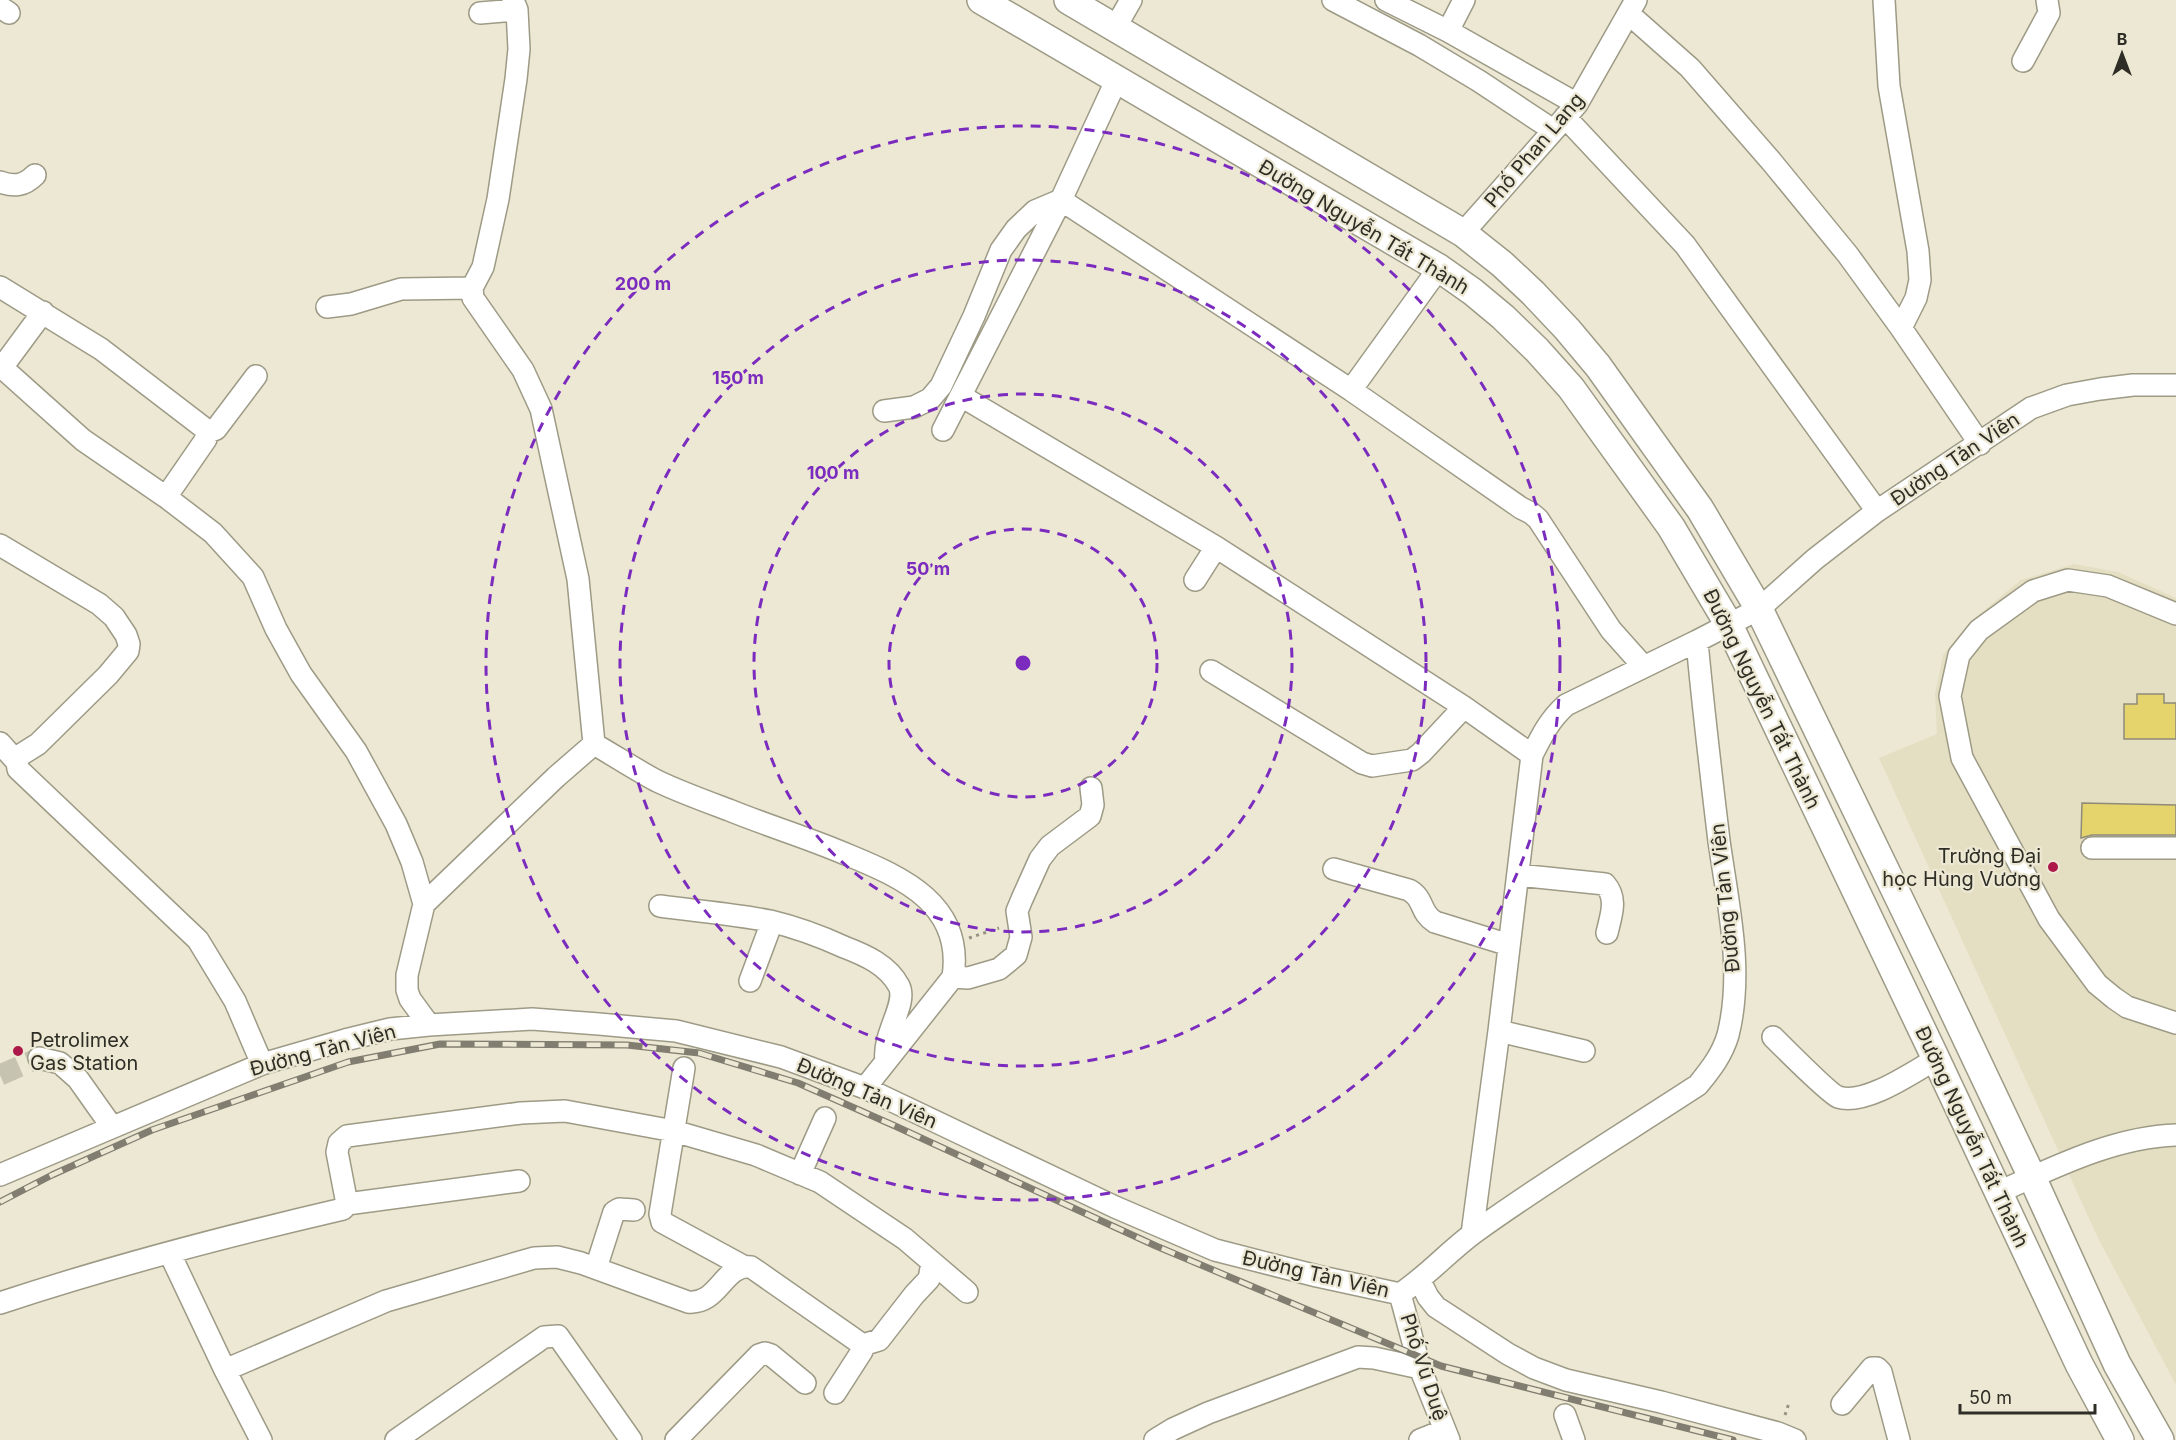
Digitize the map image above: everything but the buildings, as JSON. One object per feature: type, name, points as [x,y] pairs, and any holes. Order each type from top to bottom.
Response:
[{"type":"main road","name":"Đường Nguyễn Tất Thành","points":[[981,0],[1116,81],[1440,268],[1503,317],[1571,388],[1671,527],[1729,625],[2113,1437]]},
{"type":"main road","name":"Đường Nguyễn Tất Thành","points":[[1068,0],[1463,233],[1533,292],[1598,366],[1700,509],[1759,609],[2032,1177],[2116,1364],[2160,1440]]},
{"type":"street","points":[[1115,28],[1131,0]]},
{"type":"street","points":[[1333,0],[1565,117]]},
{"type":"street","points":[[1386,0],[1448,31],[1565,117],[1685,245],[1876,511]]},
{"type":"street","points":[[1448,31],[1464,0]]},
{"type":"street","points":[[1884,0],[1889,86],[1918,251],[1920,280],[1916,298],[1901,328]]},
{"type":"street","points":[[2023,61],[2049,13],[2047,0]]},
{"type":"street","points":[[480,13],[515,5],[519,49],[498,198],[483,267],[472,288],[473,298],[523,370],[541,409],[578,579],[594,744]]},
{"type":"street","points":[[1632,7],[1742,127],[1848,255],[1980,444]]},
{"type":"street","name":"Phố Phan Lang","points":[[1463,233],[1565,117],[1632,7]]},
{"type":"street","points":[[943,430],[1061,200],[1116,81]]},
{"type":"street","points":[[0,182],[13,186],[28,182],[35,175]]},
{"type":"street","points":[[1061,200],[1351,390],[1538,519],[1611,630],[1644,667]]},
{"type":"street","points":[[884,411],[914,407],[930,399],[941,386],[974,316],[1000,250],[1016,229],[1035,211],[1061,200]]},
{"type":"street","points":[[1351,390],[1440,268]]},
{"type":"street","points":[[0,287],[101,349],[204,428],[206,439],[166,497]]},
{"type":"street","points":[[327,307],[351,304],[401,289],[472,288]]},
{"type":"street","points":[[43,312],[2,366],[84,440],[166,497],[213,534],[253,577],[276,629],[301,674],[356,751],[396,824],[412,862],[424,904],[407,975],[407,990],[410,999],[429,1025]]},
{"type":"street","points":[[206,433],[216,429],[256,376]]},
{"type":"street","name":"Đường Tản Viên","points":[[1,1173],[262,1064],[390,1029],[532,1019],[676,1031],[781,1057],[865,1088],[1115,1207],[1215,1250],[1400,1294],[1420,1281],[1472,1234],[1540,1186],[1698,1085],[1717,1062],[1727,1036],[1734,998],[1736,958],[1711,776],[1697,642],[1759,609],[1815,559],[1876,511],[2031,408],[2067,395],[2133,385],[2176,385]]},
{"type":"street","points":[[961,396],[1216,547],[1464,707],[1532,754]]},
{"type":"street","points":[[0,545],[99,604],[114,617],[129,644],[128,651],[108,675],[38,744],[19,756],[18,769],[198,940],[235,1001],[262,1064]]},
{"type":"street","points":[[1195,580],[1216,547]]},
{"type":"street","points":[[2176,614],[2108,586],[2068,580],[2033,591],[1979,630],[1959,655],[1950,696],[1962,758],[2049,919],[2097,984],[2114,998],[2127,1006],[2176,1023]]},
{"type":"street","points":[[1472,1234],[1532,754],[1545,729],[1566,705],[1697,642]]},
{"type":"street","points":[[1211,671],[1362,764],[1372,766],[1412,760],[1464,707]]},
{"type":"street","points":[[0,744],[17,762]]},
{"type":"street","points":[[424,904],[556,777],[594,744]]},
{"type":"street","points":[[594,744],[657,781],[731,811],[824,844],[889,872],[915,888],[936,909],[953,944],[956,958],[952,977],[865,1088]]},
{"type":"street","points":[[952,977],[968,978],[999,969],[1016,955],[1021,937],[1017,911],[1022,899],[1040,859],[1050,846],[1090,816],[1093,805],[1090,788]]},
{"type":"street","points":[[2092,848],[2176,848]]},
{"type":"street","points":[[1334,869],[1409,890],[1417,894],[1426,917],[1435,922],[1509,945]]},
{"type":"street","points":[[1518,875],[1605,884],[1611,891],[1614,901],[1607,933]]},
{"type":"street","points":[[660,906],[772,922],[818,936],[869,957],[883,967],[894,980],[899,987],[902,999],[886,1039],[884,1050],[886,1061]]},
{"type":"street","points":[[750,981],[772,922]]},
{"type":"street","points":[[1499,1031],[1584,1051]]},
{"type":"street","points":[[1773,1037],[1836,1097],[1853,1099],[1876,1092],[1936,1059]]},
{"type":"street","points":[[39,1058],[60,1063],[78,1078],[112,1127]]},
{"type":"street","points":[[684,1068],[660,1214],[662,1222],[743,1266],[751,1267],[860,1343],[866,1344],[879,1340],[914,1294],[929,1279],[933,1263]]},
{"type":"street","points":[[347,1204],[337,1152],[339,1143],[347,1136],[521,1113],[565,1111],[674,1131],[756,1155],[820,1182],[905,1239],[967,1292]]},
{"type":"street","points":[[800,1174],[825,1118]]},
{"type":"street","points":[[1999,1192],[2064,1163],[2115,1145],[2149,1136],[2176,1135]]},
{"type":"street","points":[[0,1303],[80,1278],[268,1226],[343,1209],[347,1204],[519,1181]]},
{"type":"street","points":[[596,1268],[614,1212],[620,1209],[634,1210]]},
{"type":"street","points":[[170,1254],[261,1440]]},
{"type":"street","points":[[225,1370],[386,1301],[534,1258],[557,1257],[596,1268],[688,1302],[698,1303],[709,1296],[734,1270],[743,1266]]},
{"type":"street","points":[[1420,1281],[1436,1307],[1508,1354],[1534,1368],[1566,1380],[1660,1402],[1778,1433],[1795,1440]]},
{"type":"street","name":"Phố Vũ Duệ","points":[[1400,1294],[1420,1368],[1447,1435]]},
{"type":"street","points":[[396,1440],[544,1337],[551,1335],[558,1336],[631,1440]]},
{"type":"street","points":[[835,1393],[862,1351],[860,1343]]},
{"type":"street","points":[[676,1440],[759,1355],[765,1353],[771,1355],[805,1383]]},
{"type":"street","points":[[1155,1440],[1208,1413],[1358,1357],[1374,1358],[1420,1368]]},
{"type":"street","points":[[1842,1404],[1872,1368],[1877,1368],[1881,1372],[1899,1440]]},
{"type":"street","points":[[1565,1415],[1574,1440]]},
{"type":"street","points":[[1420,1440],[1447,1435]]},
{"type":"path","points":[[953,944],[1000,927]]},
{"type":"shaded area","name":"Trường Đại học Hùng Vương","points":[[2074,564],[2118,572],[2176,598],[2176,1385],[2098,1238],[1879,758],[1937,734],[1935,694],[1943,655],[1971,621],[2021,580]]},
{"type":"tunnel","points":[[0,1075],[39,1058]]},
{"type":"railway","points":[[0,1202],[52,1175],[152,1130],[348,1062],[440,1044],[627,1045],[699,1053],[798,1083],[1156,1246],[1441,1366],[1733,1440]]},
{"type":"place","name":"Trường Đại học Hùng Vương","points":[[2053,867]]},
{"type":"place","name":"Petrolimex Gas Station","points":[[18,1051]]}]
